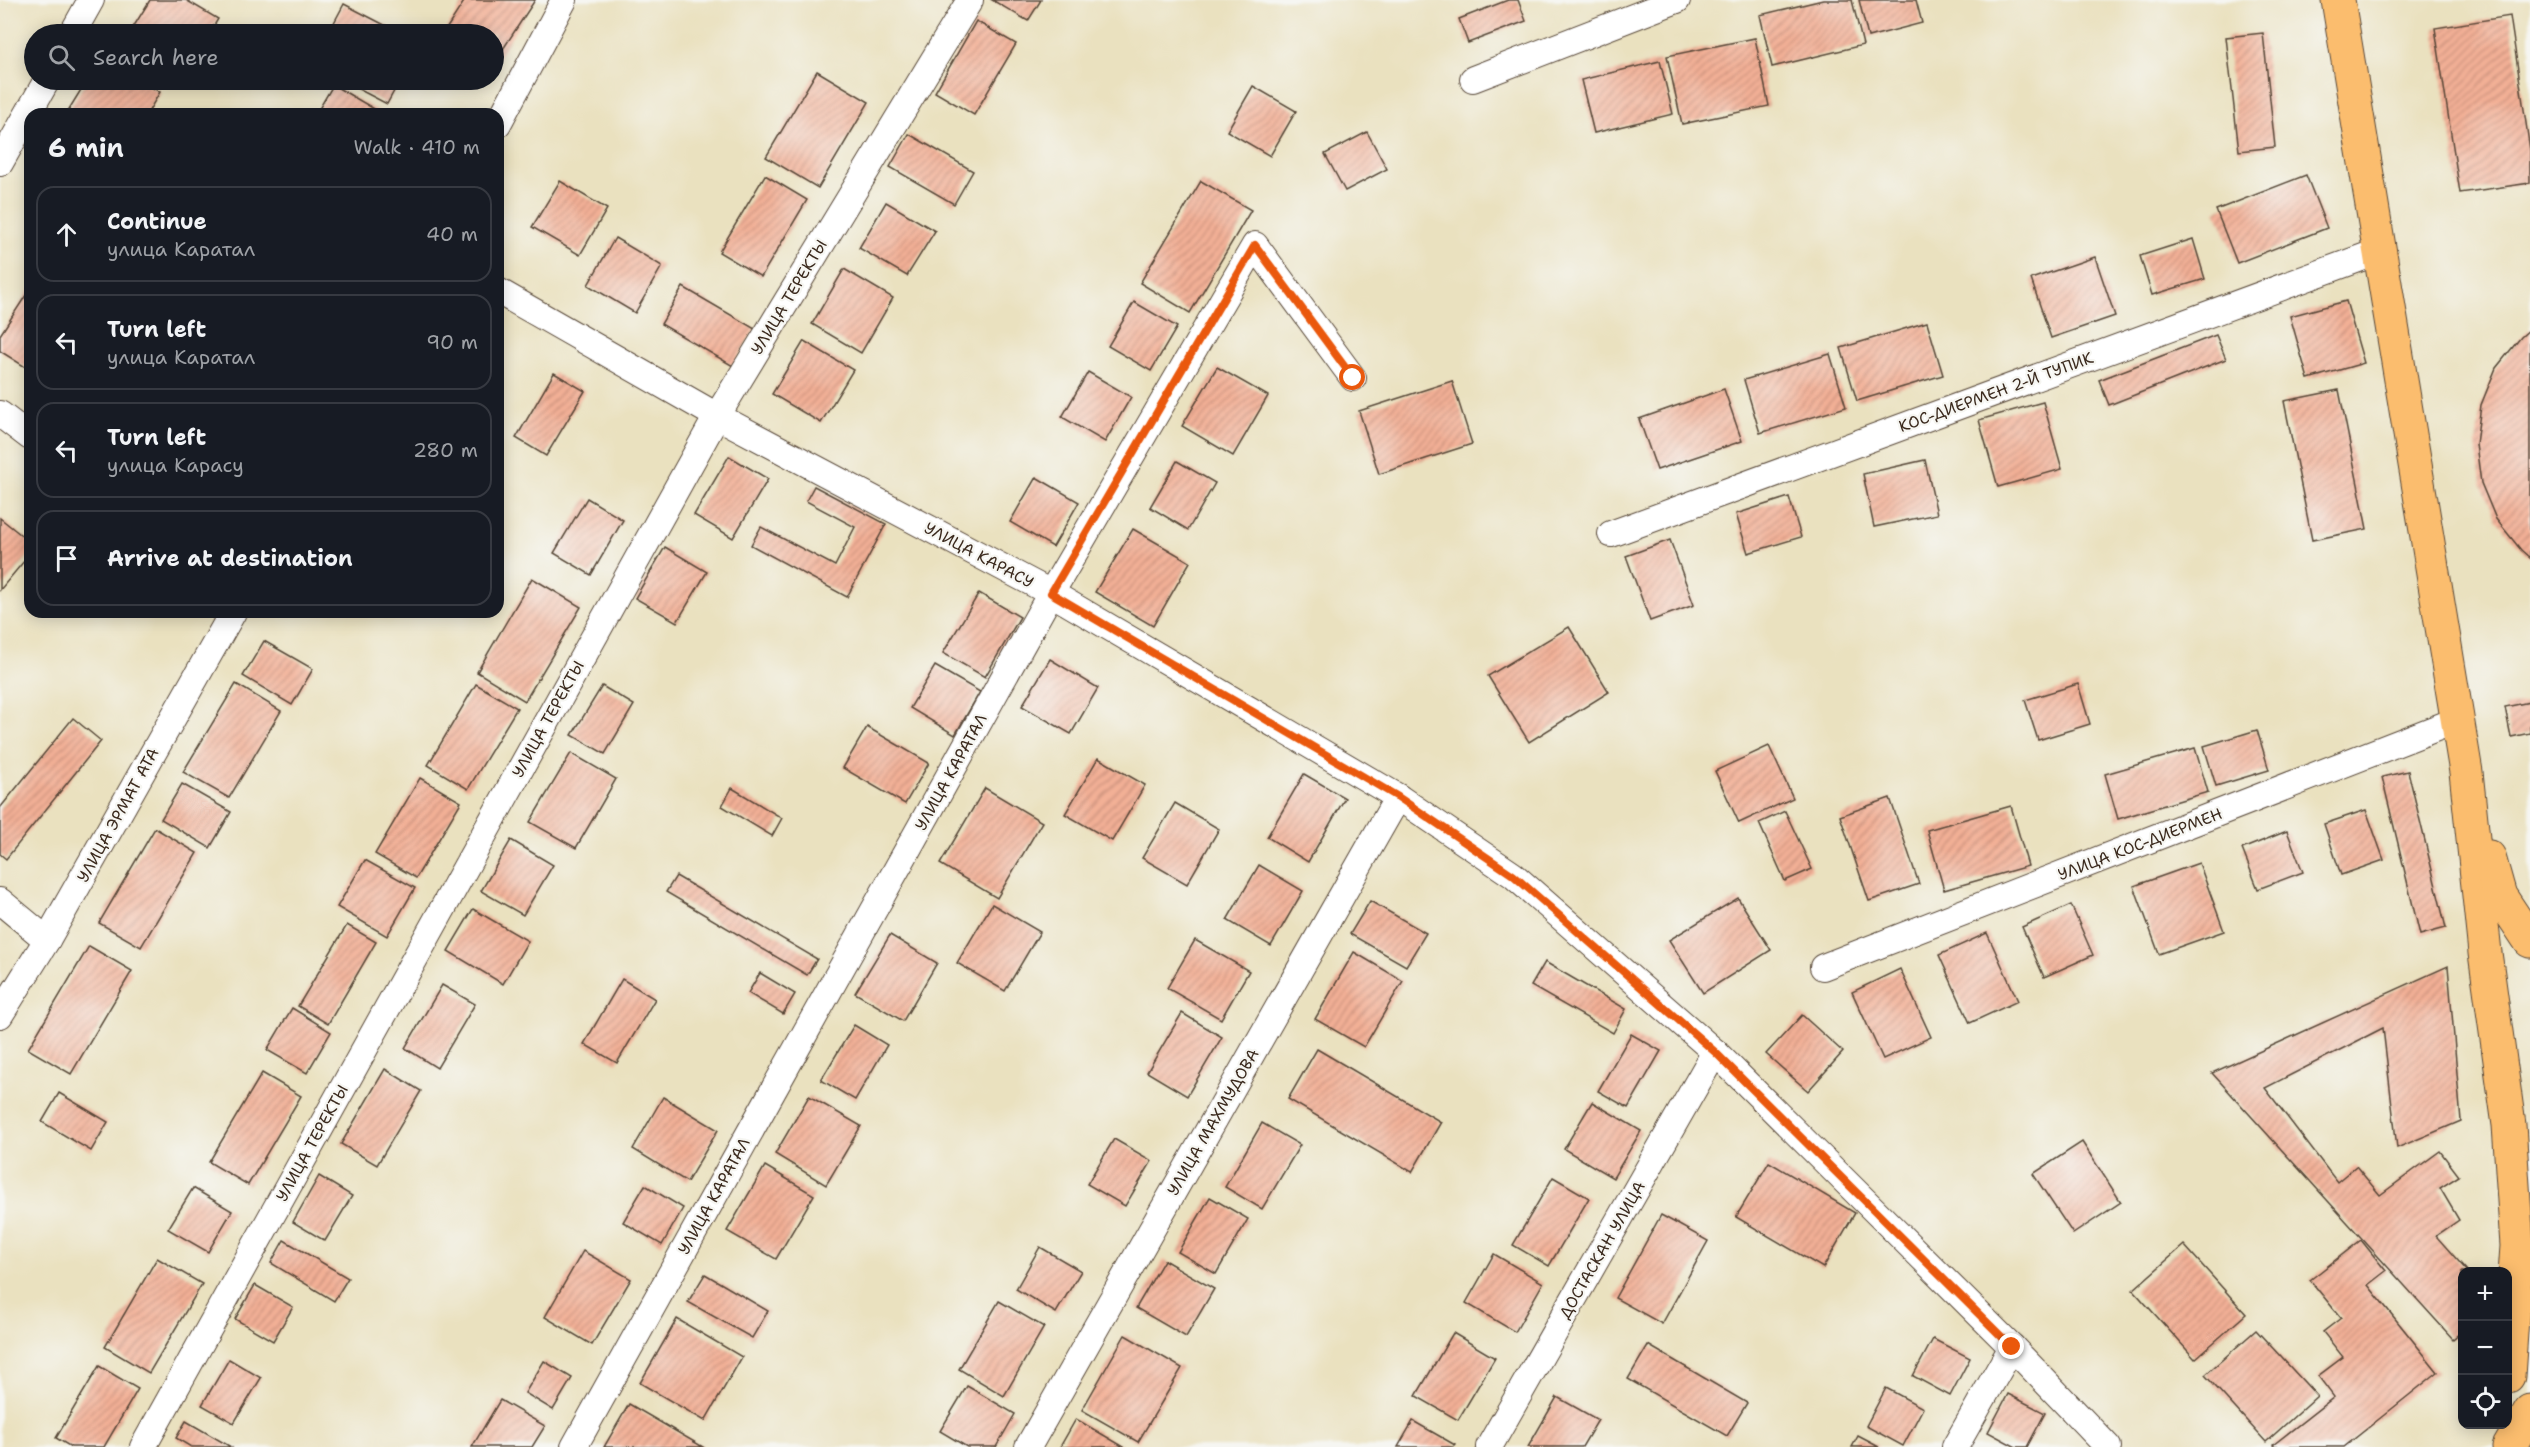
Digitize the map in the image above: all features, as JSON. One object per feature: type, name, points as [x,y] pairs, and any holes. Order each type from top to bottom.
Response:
[{"type":"highway","points":[[2338,0],[2466,772],[2485,954],[2510,1125],[2517,1246],[2508,1375]]},
{"type":"highway","points":[[2466,772],[2500,896],[2530,941]]},
{"type":"highway","points":[[2510,1447],[2530,1411]]},
{"type":"highway","points":[[2510,1447],[2530,1425]]},
{"type":"highway","points":[[2501,1447],[2503,1429]]},
{"type":"street","points":[[78,24],[91,0]]},
{"type":"street","points":[[504,113],[564,0]]},
{"type":"street","name":"УЛИЦА ТЕРЕКТЫ","points":[[143,1447],[717,416],[970,0]]},
{"type":"street","points":[[1473,78],[1677,0]]},
{"type":"street","points":[[31,108],[41,90]]},
{"type":"street","points":[[0,164],[24,121]]},
{"type":"street","name":"УЛИЦА КАРАТАЛ","points":[[574,1447],[1051,593],[1255,245],[1353,378]]},
{"type":"street","name":"КОС-ДИЕРМЕН 2-Й ТУПИК","points":[[1611,534],[2380,251]]},
{"type":"street","name":"УЛИЦА КАРАСУ","points":[[504,294],[717,416],[1051,593],[1398,797],[1513,875],[1715,1052],[2012,1347],[2108,1447]]},
{"type":"street","points":[[0,414],[24,432]]},
{"type":"street","name":"УЛИЦА ЭРМАТ АТА","points":[[0,1015],[47,940],[230,618]]},
{"type":"street","name":"УЛИЦА КОС-ДИЕРМЕН","points":[[1823,968],[2457,720]]},
{"type":"street","name":"УЛИЦА МАХМУДОВА","points":[[1028,1447],[1398,797]]},
{"type":"street","points":[[0,901],[47,940]]},
{"type":"street","name":"ДОСТАСКАН УЛИЦА","points":[[1489,1447],[1715,1052]]},
{"type":"street","points":[[1955,1447],[2012,1347]]},
{"type":"building","points":[[150,0],[186,0],[218,19],[215,24],[135,24]]},
{"type":"building","points":[[465,0],[535,0],[504,48],[504,24],[449,24]]},
{"type":"building","points":[[992,0],[1041,0],[1028,21]]},
{"type":"building","points":[[1508,0],[1518,0],[1526,21],[1468,43],[1459,19]]},
{"type":"building","points":[[1823,0],[1852,0],[1863,45],[1772,67],[1760,15]]},
{"type":"building","points":[[1859,0],[1916,0],[1922,23],[1868,37]]},
{"type":"building","points":[[344,4],[383,24],[333,24]]},
{"type":"building","points":[[2510,16],[2530,150],[2530,183],[2460,193],[2435,28]]},
{"type":"building","points":[[976,21],[1016,44],[974,115],[935,92]]},
{"type":"building","points":[[2263,33],[2275,147],[2239,151],[2226,37]]},
{"type":"building","points":[[1755,38],[1769,106],[1682,124],[1667,56]]},
{"type":"building","points":[[1660,61],[1673,114],[1594,133],[1581,80]]},
{"type":"building","points":[[817,71],[869,102],[818,188],[766,157]]},
{"type":"building","points":[[1253,86],[1296,111],[1270,156],[1227,131]]},
{"type":"building","points":[[81,90],[156,90],[160,92],[151,108],[70,108]]},
{"type":"building","points":[[330,90],[342,90],[373,108],[320,108]]},
{"type":"building","points":[[360,90],[395,90],[387,104]]},
{"type":"building","points":[[1367,132],[1387,169],[1345,191],[1325,154]]},
{"type":"building","points":[[909,134],[973,171],[954,204],[890,167]]},
{"type":"building","points":[[765,175],[807,200],[761,277],[719,252]]},
{"type":"building","points":[[2306,175],[2327,228],[2237,263],[2216,210]]},
{"type":"building","points":[[560,181],[607,209],[580,255],[532,227]]},
{"type":"building","points":[[1201,181],[1251,210],[1190,313],[1140,283]]},
{"type":"building","points":[[886,202],[935,231],[907,276],[859,248]]},
{"type":"building","points":[[615,238],[662,266],[635,313],[588,285]]},
{"type":"building","points":[[2193,239],[2205,279],[2152,295],[2140,256]]},
{"type":"building","points":[[2095,257],[2115,316],[2051,338],[2031,279]]},
{"type":"building","points":[[844,269],[893,298],[861,353],[812,324]]},
{"type":"building","points":[[683,287],[755,329],[733,366],[661,324]]},
{"type":"building","points":[[24,298],[24,366],[0,351],[0,335]]},
{"type":"building","points":[[2346,301],[2364,363],[2308,379],[2290,316]]},
{"type":"building","points":[[1134,302],[1177,327],[1151,371],[1108,346]]},
{"type":"building","points":[[1927,322],[1943,375],[1857,401],[1841,348]]},
{"type":"building","points":[[2530,329],[2530,558],[2496,519],[2481,483],[2476,444],[2481,405],[2496,368]]},
{"type":"building","points":[[2216,335],[2226,359],[2109,405],[2099,380]]},
{"type":"building","points":[[804,341],[853,370],[821,423],[772,394]]},
{"type":"building","points":[[1830,354],[1846,407],[1760,433],[1744,380]]},
{"type":"building","points":[[1217,367],[1268,396],[1233,456],[1182,426]]},
{"type":"building","points":[[1088,372],[1131,397],[1105,442],[1062,417]]},
{"type":"building","points":[[554,373],[585,391],[546,456],[516,438]]},
{"type":"building","points":[[1452,381],[1472,444],[1379,474],[1359,411]]},
{"type":"building","points":[[1724,389],[1742,441],[1657,470],[1639,419]]},
{"type":"building","points":[[2339,390],[2367,529],[2312,540],[2284,401]]},
{"type":"building","points":[[2043,402],[2062,469],[1998,487],[1979,420]]},
{"type":"building","points":[[729,456],[768,479],[733,538],[694,515]]},
{"type":"building","points":[[1925,460],[1937,514],[1874,527],[1863,474]]},
{"type":"building","points":[[1177,461],[1215,483],[1188,530],[1150,507]]},
{"type":"building","points":[[1036,477],[1079,502],[1053,547],[1010,522]]},
{"type":"building","points":[[814,486],[886,524],[847,597],[751,545],[761,527],[835,566],[855,527],[806,501]]},
{"type":"building","points":[[1789,497],[1801,537],[1748,553],[1736,514]]},
{"type":"building","points":[[587,498],[623,520],[591,575],[554,553]]},
{"type":"building","points":[[0,518],[24,537],[24,561],[0,590]]},
{"type":"building","points":[[1133,529],[1190,562],[1153,626],[1095,592]]},
{"type":"building","points":[[1670,540],[1694,605],[1650,621],[1626,556]]},
{"type":"building","points":[[665,547],[707,572],[677,622],[635,598]]},
{"type":"building","points":[[532,578],[581,607],[525,701],[477,672]]},
{"type":"building","points":[[979,593],[1020,617],[985,677],[943,653]]},
{"type":"building","points":[[1569,627],[1609,692],[1529,742],[1488,676]]},
{"type":"building","points":[[264,641],[313,669],[292,705],[243,676]]},
{"type":"building","points":[[1050,659],[1098,688],[1071,734],[1022,706]]},
{"type":"building","points":[[935,666],[980,692],[955,735],[910,708]]},
{"type":"building","points":[[236,684],[281,711],[229,798],[183,772]]},
{"type":"building","points":[[476,684],[517,708],[468,789],[428,765]]},
{"type":"building","points":[[2078,684],[2090,724],[2038,740],[2025,700]]},
{"type":"building","points":[[602,686],[634,705],[605,754],[572,735]]},
{"type":"building","points":[[2530,702],[2530,733],[2511,737],[2505,707]]},
{"type":"building","points":[[73,718],[101,741],[6,859],[0,854],[0,808]]},
{"type":"building","points":[[867,727],[929,763],[905,804],[843,768]]},
{"type":"building","points":[[2257,730],[2269,770],[2216,786],[2204,746]]},
{"type":"building","points":[[1769,746],[1793,798],[1739,823],[1715,771]]},
{"type":"building","points":[[2195,748],[2208,792],[2118,819],[2105,774]]},
{"type":"building","points":[[571,753],[616,779],[576,848],[530,822]]},
{"type":"building","points":[[1098,758],[1145,785],[1112,841],[1065,814]]},
{"type":"building","points":[[2408,771],[2446,928],[2420,935],[2382,777]]},
{"type":"building","points":[[1304,774],[1345,798],[1308,862],[1267,837]]},
{"type":"building","points":[[420,778],[461,802],[416,878],[375,854]]},
{"type":"building","points":[[182,784],[231,812],[210,848],[161,819]]},
{"type":"building","points":[[732,788],[782,818],[772,836],[722,806]]},
{"type":"building","points":[[985,788],[1042,822],[997,898],[940,864]]},
{"type":"building","points":[[1890,798],[1919,884],[1869,901],[1840,816]]},
{"type":"building","points":[[1175,803],[1219,829],[1187,884],[1142,858]]},
{"type":"building","points":[[2011,806],[2028,866],[1944,890],[1927,830]]},
{"type":"building","points":[[2366,810],[2384,860],[2341,875],[2324,824]]},
{"type":"building","points":[[1785,811],[1812,869],[1785,881],[1759,823]]},
{"type":"building","points":[[155,828],[197,853],[141,947],[99,923]]},
{"type":"building","points":[[2287,831],[2303,872],[2258,889],[2242,849]]},
{"type":"building","points":[[511,840],[553,865],[523,915],[481,891]]},
{"type":"building","points":[[365,860],[415,888],[387,936],[337,907]]},
{"type":"building","points":[[2199,863],[2224,931],[2159,954],[2134,886]]},
{"type":"building","points":[[1259,865],[1303,891],[1271,946],[1227,920]]},
{"type":"building","points":[[676,876],[817,959],[807,975],[666,892]]},
{"type":"building","points":[[1738,898],[1771,950],[1703,993],[1669,940]]},
{"type":"building","points":[[1370,901],[1426,933],[1406,966],[1350,934]]},
{"type":"building","points":[[992,904],[1040,932],[1005,991],[957,963]]},
{"type":"building","points":[[2071,905],[2093,955],[2044,977],[2022,927]]},
{"type":"building","points":[[473,909],[528,941],[503,984],[448,951]]},
{"type":"building","points":[[347,925],[376,942],[328,1024],[298,1006]]},
{"type":"building","points":[[1987,933],[2018,1001],[1970,1023],[1939,955]]},
{"type":"building","points":[[890,935],[937,963],[903,1021],[855,993]]},
{"type":"building","points":[[1195,940],[1249,971],[1221,1019],[1167,988]]},
{"type":"building","points":[[89,946],[132,971],[71,1074],[28,1049]]},
{"type":"building","points":[[1354,952],[1403,981],[1364,1047],[1315,1019]]},
{"type":"building","points":[[1545,962],[1626,1009],[1613,1033],[1531,986]]},
{"type":"building","points":[[2448,966],[2461,1121],[2397,1148],[2383,1028],[2265,1088],[2337,1182],[2356,1166],[2380,1195],[2440,1151],[2459,1176],[2440,1188],[2459,1220],[2436,1236],[2464,1267],[2458,1267],[2458,1335],[2453,1339],[2212,1073]]},
{"type":"building","points":[[1900,969],[1931,1037],[1883,1059],[1852,992]]},
{"type":"building","points":[[760,973],[795,994],[783,1014],[748,993]]},
{"type":"building","points":[[622,979],[655,999],[617,1063],[584,1044]]},
{"type":"building","points":[[442,985],[475,1004],[437,1068],[405,1048]]},
{"type":"building","points":[[292,1008],[331,1032],[307,1073],[267,1050]]},
{"type":"building","points":[[1182,1013],[1222,1037],[1187,1096],[1147,1072]]},
{"type":"building","points":[[1802,1015],[1843,1052],[1808,1091],[1766,1054]]},
{"type":"building","points":[[854,1025],[887,1045],[855,1100],[821,1080]]},
{"type":"building","points":[[1631,1034],[1661,1051],[1628,1108],[1598,1091]]},
{"type":"building","points":[[1317,1049],[1441,1122],[1412,1172],[1288,1099]]},
{"type":"building","points":[[385,1069],[421,1091],[377,1165],[341,1144]]},
{"type":"building","points":[[262,1073],[301,1096],[248,1185],[209,1162]]},
{"type":"building","points":[[59,1093],[108,1122],[91,1151],[42,1122]]},
{"type":"building","points":[[809,1096],[861,1126],[826,1185],[775,1154]]},
{"type":"building","points":[[663,1097],[718,1130],[687,1182],[633,1149]]},
{"type":"building","points":[[1592,1102],[1641,1131],[1613,1178],[1564,1149]]},
{"type":"building","points":[[1262,1123],[1300,1145],[1262,1209],[1225,1187]]},
{"type":"building","points":[[1114,1139],[1152,1161],[1125,1206],[1087,1184]]},
{"type":"building","points":[[2082,1142],[2121,1202],[2073,1234],[2033,1174]]},
{"type":"building","points":[[1769,1162],[1855,1213],[1823,1268],[1736,1217]]},
{"type":"building","points":[[765,1166],[814,1195],[776,1259],[727,1231]]},
{"type":"building","points":[[319,1176],[352,1196],[325,1241],[293,1222]]},
{"type":"building","points":[[1553,1177],[1589,1198],[1549,1266],[1513,1245]]},
{"type":"building","points":[[645,1185],[683,1208],[662,1245],[623,1222]]},
{"type":"building","points":[[193,1188],[232,1211],[208,1252],[168,1229]]},
{"type":"building","points":[[1210,1197],[1248,1219],[1216,1274],[1178,1252]]},
{"type":"building","points":[[1661,1215],[1708,1241],[1662,1324],[1615,1298]]},
{"type":"building","points":[[284,1240],[348,1278],[334,1301],[271,1263]]},
{"type":"building","points":[[2361,1240],[2386,1271],[2368,1285],[2438,1372],[2344,1447],[2275,1447],[2273,1445],[2334,1397],[2318,1376],[2343,1357],[2323,1332],[2341,1318],[2310,1280]]},
{"type":"building","points":[[2184,1245],[2246,1314],[2195,1359],[2133,1290]]},
{"type":"building","points":[[1040,1247],[1081,1271],[1056,1313],[1016,1289]]},
{"type":"building","points":[[583,1251],[631,1279],[592,1345],[545,1317]]},
{"type":"building","points":[[1494,1254],[1543,1283],[1515,1332],[1466,1303]]},
{"type":"building","points":[[157,1258],[202,1284],[149,1373],[105,1347]]},
{"type":"building","points":[[1164,1260],[1214,1289],[1186,1337],[1136,1308]]},
{"type":"building","points":[[705,1274],[768,1311],[752,1338],[688,1302]]},
{"type":"building","points":[[255,1285],[293,1307],[273,1341],[235,1319]]},
{"type":"building","points":[[999,1301],[1044,1327],[1004,1396],[959,1369]]},
{"type":"building","points":[[677,1319],[742,1357],[705,1421],[640,1383]]},
{"type":"building","points":[[2256,1330],[2317,1396],[2266,1442],[2205,1375]]},
{"type":"building","points":[[1453,1333],[1495,1358],[1458,1420],[1416,1396]]},
{"type":"building","points":[[1125,1335],[1182,1368],[1138,1442],[1082,1410]]},
{"type":"building","points":[[1933,1339],[1970,1358],[1950,1396],[1913,1376]]},
{"type":"building","points":[[1648,1345],[1747,1403],[1727,1436],[1628,1379]]},
{"type":"building","points":[[229,1359],[261,1378],[234,1423],[202,1405]]},
{"type":"building","points":[[544,1361],[572,1378],[553,1410],[525,1393]]},
{"type":"building","points":[[99,1366],[138,1389],[104,1447],[71,1447],[56,1438]]},
{"type":"building","points":[[967,1386],[1015,1414],[996,1447],[967,1447],[940,1431]]},
{"type":"building","points":[[1886,1388],[1923,1408],[1903,1446],[1866,1426]]},
{"type":"building","points":[[2008,1394],[2045,1413],[2027,1447],[2016,1447],[1988,1432]]},
{"type":"building","points":[[1557,1397],[1598,1420],[1582,1447],[1528,1447]]},
{"type":"building","points":[[500,1400],[545,1426],[532,1447],[472,1447]]},
{"type":"building","points":[[629,1404],[703,1447],[604,1447]]},
{"type":"building","points":[[1076,1419],[1124,1447],[1060,1447]]},
{"type":"building","points":[[186,1421],[231,1447],[191,1447],[176,1438]]},
{"type":"building","points":[[1413,1421],[1455,1445],[1453,1447],[1398,1447]]},
{"type":"building","points":[[1858,1436],[1879,1447],[1852,1447]]},
{"type":"route","points":[[1353,378],[1255,245],[1051,593],[1398,797],[1513,875],[1715,1052],[2012,1347]]}]
